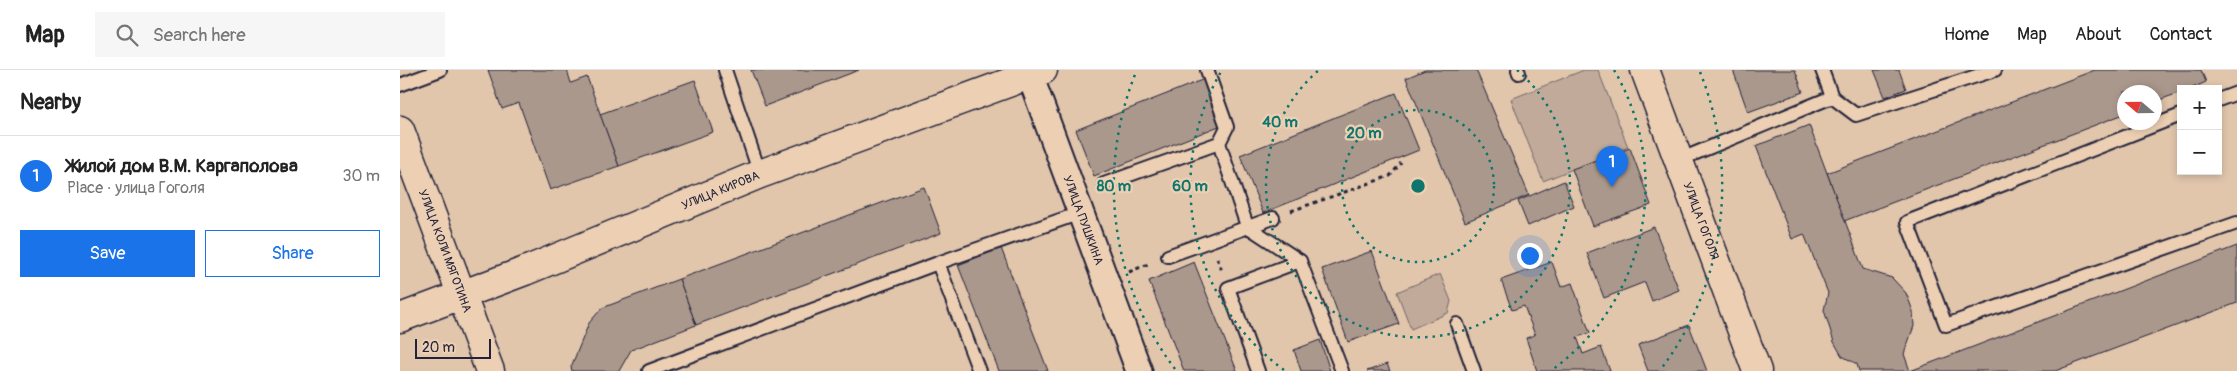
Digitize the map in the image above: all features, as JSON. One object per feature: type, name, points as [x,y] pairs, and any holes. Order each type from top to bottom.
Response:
[{"type":"street","name":"УЛИЦА ГОГОЛЯ","points":[[1645,70],[1757,371]]},
{"type":"street","name":"УЛИЦА КИРОВА","points":[[400,318],[525,271],[760,174],[1034,72]]},
{"type":"street","name":"УЛИЦА ПУШКИНА","points":[[1034,72],[1080,213],[1139,371]]},
{"type":"street","name":"УЛИЦА КОЛИ МЯГОТИНА","points":[[400,130],[490,371]]},
{"type":"lane","points":[[400,85],[440,70]]},
{"type":"lane","points":[[724,70],[760,174]]},
{"type":"lane","points":[[1104,184],[1219,143],[1227,127],[1207,70]]},
{"type":"lane","points":[[1822,70],[1832,98],[1856,115],[1995,70]]},
{"type":"lane","points":[[2222,99],[2237,93]]},
{"type":"lane","points":[[1679,160],[1832,98]]},
{"type":"lane","points":[[2177,117],[1908,222],[1946,325],[2237,222]]},
{"type":"lane","points":[[1219,143],[1247,226],[1300,261],[1342,371]]},
{"type":"lane","points":[[649,371],[938,263],[1080,213]]},
{"type":"lane","points":[[1168,256],[1273,218]]},
{"type":"lane","points":[[1258,371],[1228,288],[1300,261]]},
{"type":"lane","points":[[938,263],[980,371]]},
{"type":"lane","points":[[1457,324],[1474,371]]},
{"type":"path","points":[[1273,218],[1390,176],[1401,163]]},
{"type":"path","points":[[1210,240],[1228,288]]},
{"type":"path","points":[[1105,281],[1168,256]]},
{"type":"shaded area","points":[[1584,70],[1598,70],[1628,147],[1543,181],[1511,99]]},
{"type":"shaded area","points":[[1440,274],[1451,301],[1448,313],[1411,329],[1397,292]]},
{"type":"building","points":[[488,70],[567,70],[571,83],[587,77],[619,166],[550,190],[519,103],[502,109]]},
{"type":"building","points":[[751,70],[859,70],[765,106]]},
{"type":"building","points":[[1425,70],[1476,70],[1529,195],[1465,222],[1406,78]]},
{"type":"building","points":[[1733,70],[1795,70],[1803,92],[1748,112]]},
{"type":"building","points":[[1874,70],[1899,70],[1906,89],[1885,97]]},
{"type":"building","points":[[2095,70],[2201,70],[2206,82],[2199,85],[2177,85],[2177,93],[2162,99],[2162,85],[2117,85],[2117,117],[1844,221],[1827,173]]},
{"type":"building","points":[[1207,78],[1224,124],[1094,176],[1076,130]]},
{"type":"building","points":[[695,80],[713,132],[619,166],[600,114]]},
{"type":"building","points":[[1396,93],[1419,150],[1263,213],[1240,155]]},
{"type":"building","points":[[1809,125],[1863,269],[1892,278],[1906,293],[1913,311],[1914,326],[1904,354],[1910,371],[1859,371],[1857,364],[1842,356],[1834,342],[1824,310],[1828,293],[1804,234],[1792,239],[1756,146]]},
{"type":"building","points":[[1630,148],[1651,205],[1593,226],[1572,169]]},
{"type":"building","points":[[1564,181],[1574,206],[1528,226],[1518,201]]},
{"type":"building","points":[[924,187],[941,233],[696,325],[679,279]]},
{"type":"building","points":[[1654,227],[1679,290],[1652,301],[1645,282],[1604,298],[1587,253]]},
{"type":"building","points":[[2237,246],[2237,303],[2055,371],[1910,371]]},
{"type":"building","points":[[1001,248],[1048,371],[999,371],[958,265]]},
{"type":"building","points":[[1372,251],[1399,324],[1348,342],[1322,269]]},
{"type":"building","points":[[1194,262],[1237,371],[1184,371],[1149,281]]},
{"type":"building","points":[[1552,262],[1561,287],[1572,283],[1590,333],[1577,337],[1583,354],[1601,347],[1610,371],[1537,371],[1526,338],[1535,335],[1524,306],[1512,310],[1501,280]]},
{"type":"building","points":[[679,279],[696,325],[631,350],[619,371],[572,371],[571,367],[589,323],[602,308]]},
{"type":"building","points":[[1689,325],[1707,371],[1648,371],[1638,345]]},
{"type":"building","points":[[1320,340],[1330,371],[1301,371],[1294,350]]},
{"type":"building","points":[[1387,364],[1390,371],[1367,371]]},
{"type":"place","name":"Жилой дом В.М. Каргаполова","points":[[1612,187]]}]
